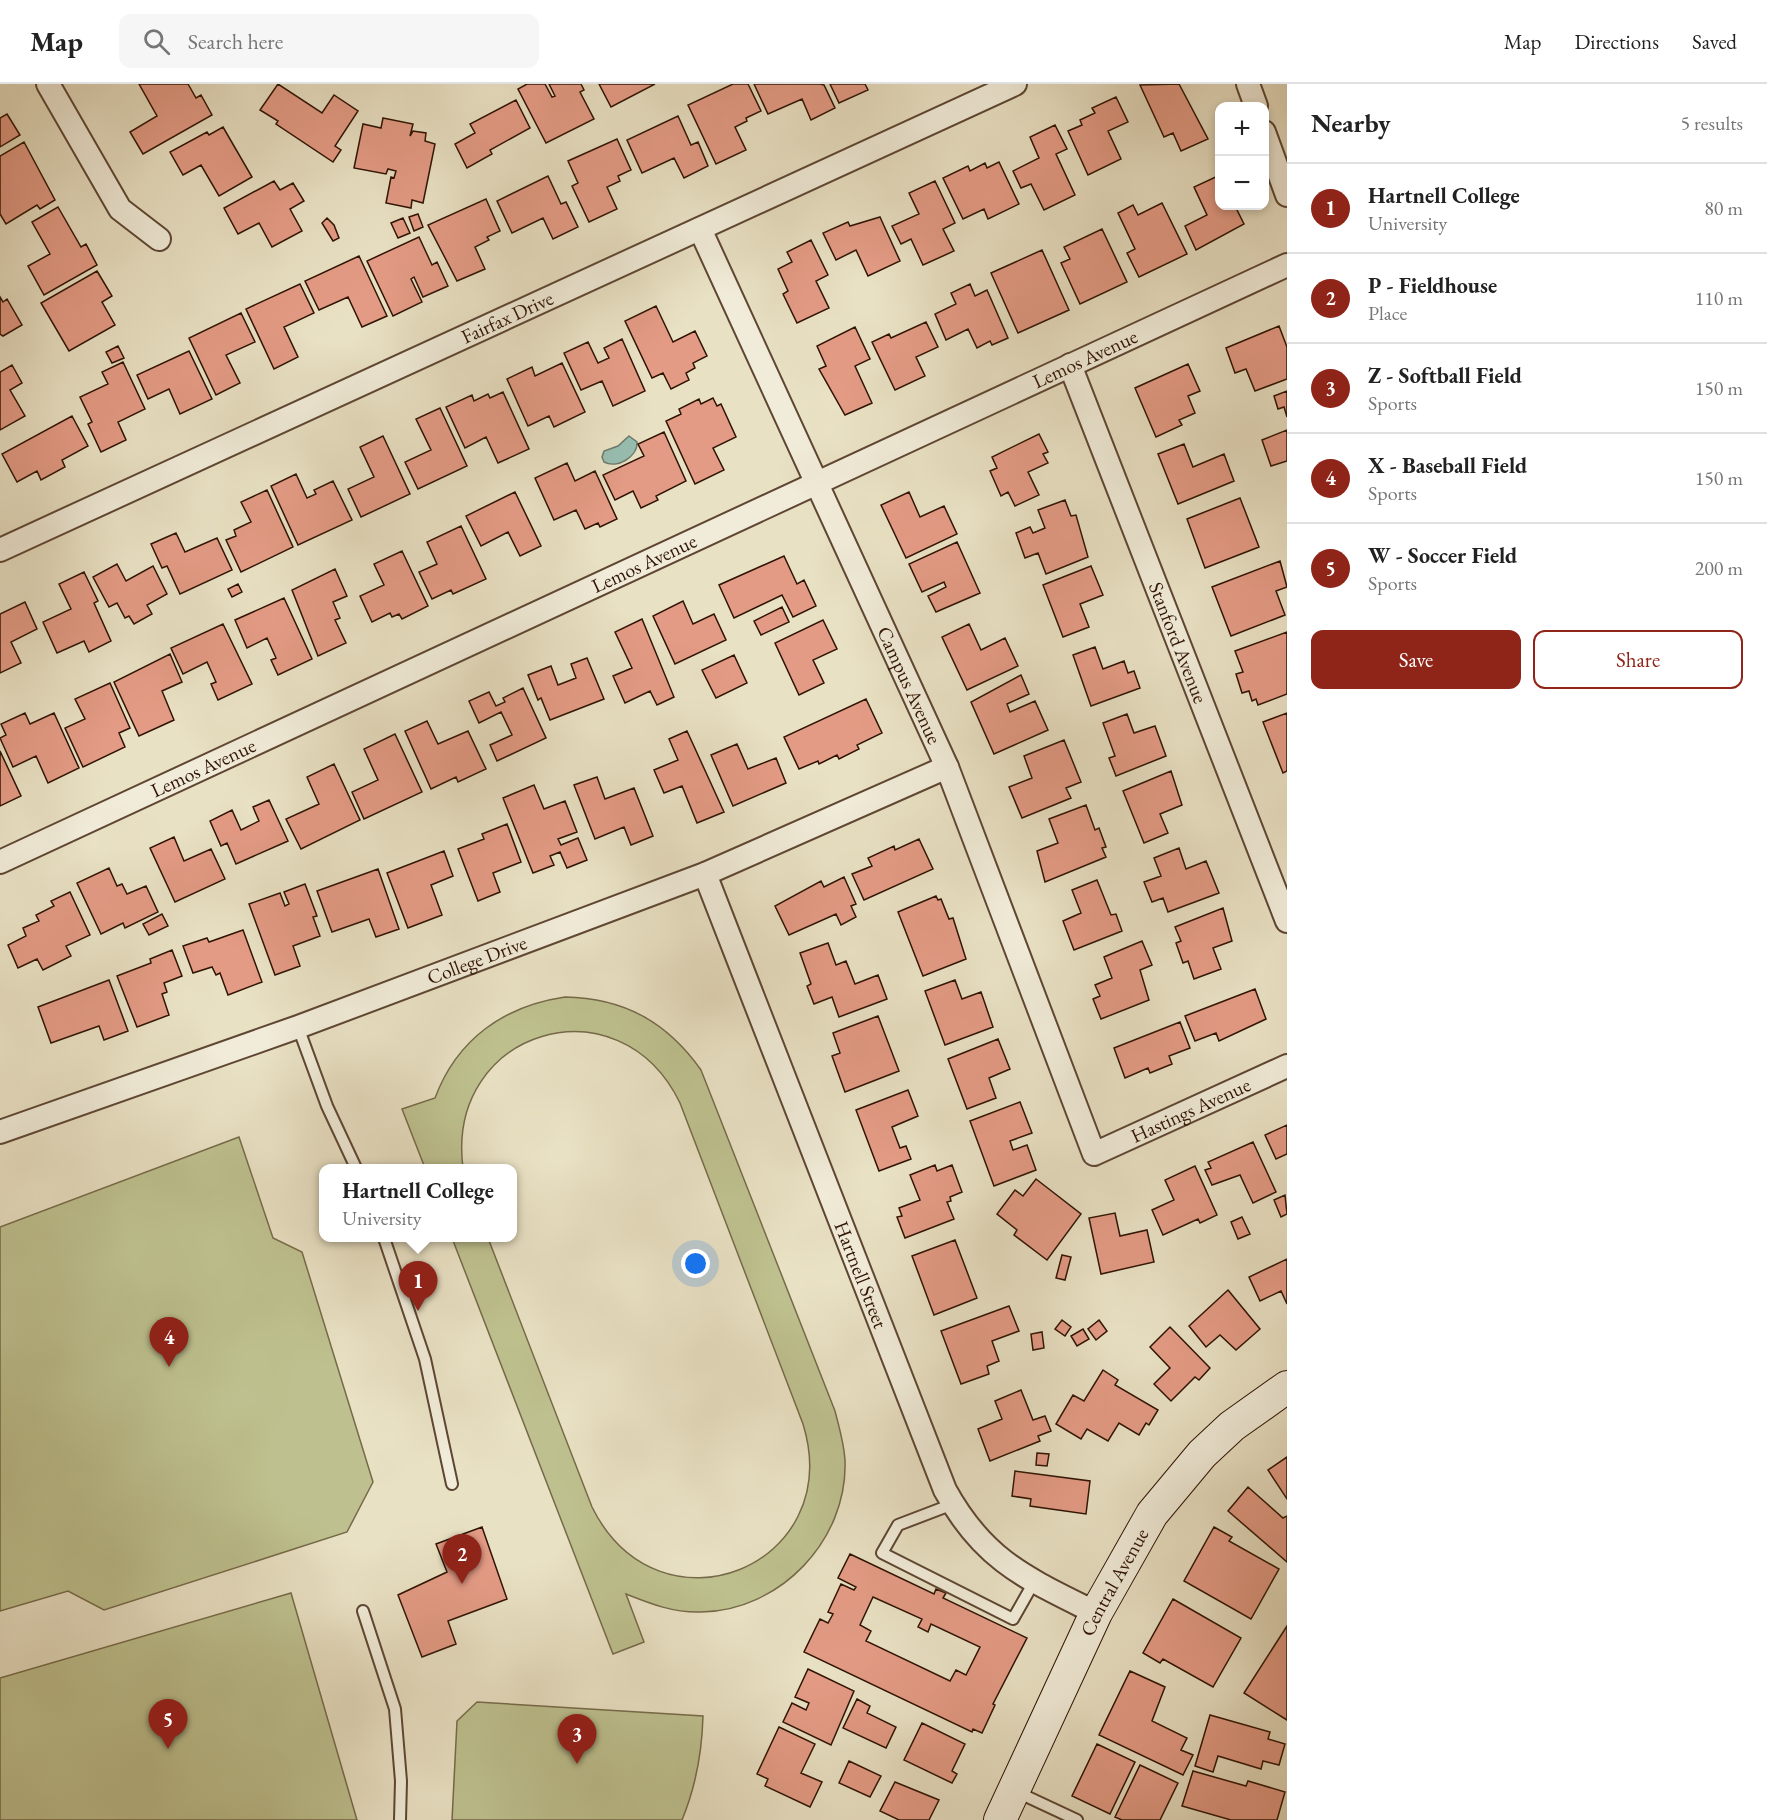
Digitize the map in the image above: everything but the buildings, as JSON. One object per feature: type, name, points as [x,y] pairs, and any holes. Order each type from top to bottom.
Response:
[{"type":"street","points":[[48,84],[120,209],[159,239]]},
{"type":"street","name":"Fairfax Drive","points":[[0,550],[1015,84]]},
{"type":"street","points":[[1248,84],[1255,102]]},
{"type":"street","points":[[1269,146],[1287,195]]},
{"type":"street","name":"Campus Avenue","points":[[700,229],[947,767],[1094,1154]]},
{"type":"street","name":"Lemos Avenue","points":[[0,862],[1287,265]]},
{"type":"street","name":"Stanford Avenue","points":[[1070,365],[1287,921]]},
{"type":"street","name":"College Drive","points":[[0,1132],[298,1027],[705,874],[947,767]]},
{"type":"street","name":"Hartnell Street","points":[[705,874],[897,1368],[953,1504],[980,1542],[1002,1561],[1034,1581],[1096,1613]]},
{"type":"street","name":"Hastings Avenue","points":[[1094,1154],[1287,1066]]},
{"type":"street","name":"Central Avenue","points":[[1000,1820],[1096,1613],[1133,1545],[1176,1482],[1232,1426],[1287,1387]]},
{"type":"lane","points":[[298,1027],[327,1106],[354,1164]]},
{"type":"lane","points":[[385,1242],[425,1359],[452,1484]]},
{"type":"lane","points":[[953,1504],[898,1525],[882,1553],[1013,1619],[1034,1581]]},
{"type":"lane","points":[[363,1611],[395,1708],[401,1781],[400,1820]]},
{"type":"lane","points":[[1014,1790],[1077,1820]]},
{"type":"green space","points":[[565,997],[586,998],[625,1008],[659,1026],[674,1038],[701,1070],[835,1411],[845,1460],[843,1489],[835,1517],[822,1543],[804,1566],[782,1585],[757,1599],[730,1608],[701,1612],[672,1609],[626,1594],[644,1642],[613,1654],[454,1242],[490,1242],[592,1507],[622,1548],[659,1571],[700,1578],[739,1570],[773,1549],[798,1516],[809,1474],[803,1424],[680,1103],[652,1064],[618,1041],[580,1032],[542,1037],[508,1054],[481,1082],[465,1120],[463,1164],[423,1164],[402,1109],[435,1098],[444,1077],[456,1059],[485,1029],[522,1008]]},
{"type":"green space","points":[[239,1137],[273,1238],[302,1252],[373,1482],[347,1532],[104,1610],[68,1591],[0,1611],[0,1227]]},
{"type":"green space","points":[[291,1593],[357,1820],[0,1820],[0,1678]]},
{"type":"green space","points":[[477,1702],[703,1716],[697,1769],[682,1820],[452,1820],[457,1721]]},
{"type":"water","points":[[629,436],[637,442],[630,457],[615,464],[604,462],[602,457],[604,451],[618,446]]},
{"type":"place","name":"Hartnell College","points":[[418,1311]]},
{"type":"place","name":"X - Baseball Field","points":[[169,1367]]},
{"type":"place","name":"P - Fieldhouse","points":[[462,1584]]},
{"type":"place","name":"W - Soccer Field","points":[[168,1749]]},
{"type":"place","name":"Z - Softball Field","points":[[577,1764]]}]
